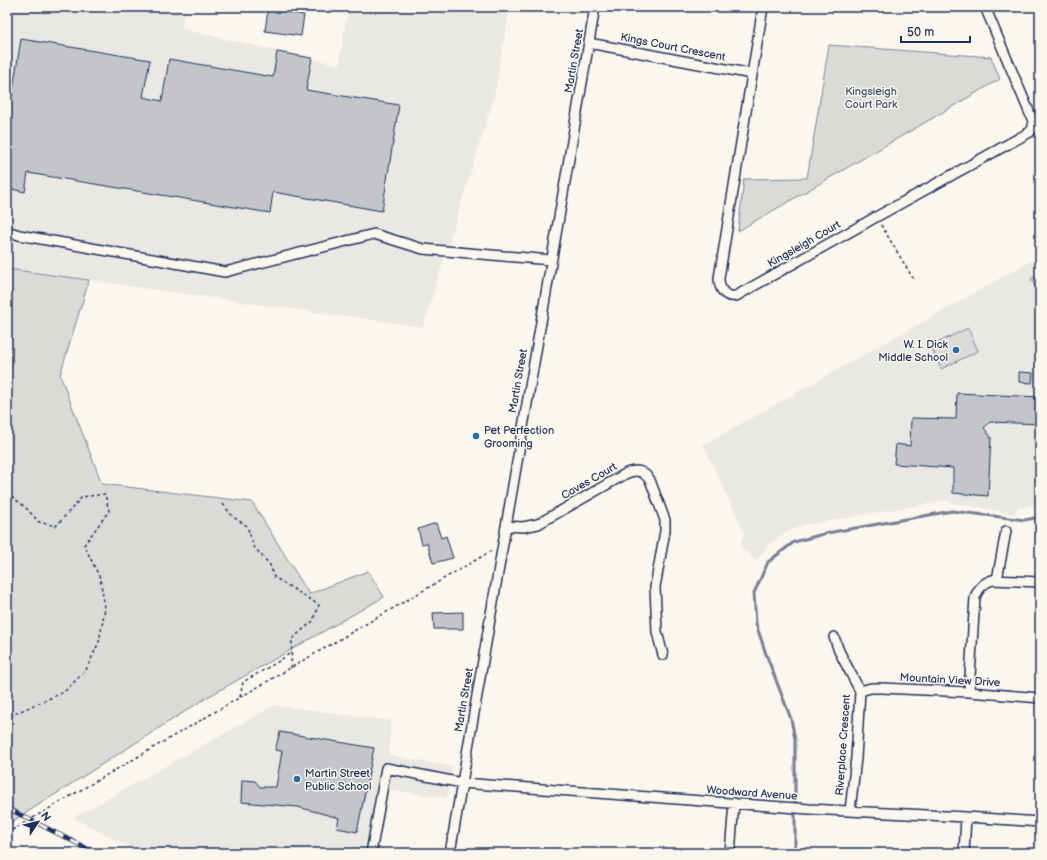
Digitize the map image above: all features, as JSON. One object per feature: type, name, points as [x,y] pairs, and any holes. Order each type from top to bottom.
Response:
[{"type":"street","name":"Martin Street","points":[[450,853],[595,7]]},
{"type":"street","name":"Kingsleigh Court","points":[[763,7],[719,278],[720,285],[724,293],[728,296],[736,296],[1030,132],[1033,128],[1033,121],[985,7]]},
{"type":"street","name":"Kings Court Crescent","points":[[589,43],[752,74]]},
{"type":"street","points":[[7,231],[19,235],[225,272],[374,234],[423,249],[551,260]]},
{"type":"street","name":"Caves Court","points":[[506,526],[523,527],[538,524],[627,473],[634,470],[640,471],[646,475],[650,480],[665,520],[665,531],[655,587],[657,632],[663,655]]},
{"type":"street","points":[[997,580],[1006,531]]},
{"type":"street","points":[[969,692],[975,597],[979,589],[986,582],[997,580],[1040,582]]},
{"type":"street","name":"Riverplace Crescent","points":[[834,637],[839,651],[860,691],[856,758],[850,811]]},
{"type":"street","name":"Mountain View Drive","points":[[860,691],[870,688],[880,688],[969,692],[1040,698]]},
{"type":"street","name":"Woodward Avenue","points":[[371,853],[386,768],[462,783],[789,808],[1040,822]]},
{"type":"street","points":[[730,853],[734,803]]},
{"type":"street","points":[[964,853],[966,817]]},
{"type":"path","points":[[876,217],[914,280]]},
{"type":"path","points":[[7,493],[25,507],[39,522],[56,526],[82,497],[105,494],[109,511],[84,545],[100,578],[105,608],[99,642],[86,670],[64,692],[7,717]]},
{"type":"path","points":[[223,504],[233,518],[247,526],[254,547],[270,565],[274,577],[319,605],[314,621],[292,639],[291,668]]},
{"type":"path","points":[[7,833],[503,544]]},
{"type":"path","points":[[240,698],[243,682],[276,664],[292,652]]},
{"type":"shaded area","points":[[7,7],[185,7],[182,29],[339,65],[348,7],[510,7],[494,97],[423,327],[7,269]]},
{"type":"shaded area","name":"W. I. Dick Middle School","points":[[1040,256],[1040,504],[1019,508],[1016,510],[1015,514],[945,501],[804,525],[787,532],[768,545],[756,561],[740,546],[744,532],[703,445]]},
{"type":"shaded area","name":"Martin Street Public School","points":[[275,705],[391,721],[389,755],[452,767],[447,798],[390,790],[377,853],[142,853],[73,818]]},
{"type":"green space","name":"Kingsleigh Court Park","points":[[829,45],[991,57],[1000,79],[738,231],[744,179],[807,178]]},
{"type":"green space","points":[[7,269],[89,280],[60,375],[102,484],[252,502],[309,594],[368,571],[384,597],[206,698],[7,825]]},
{"type":"green space","points":[[1040,273],[1040,296],[1031,279]]},
{"type":"green space","points":[[968,328],[978,351],[941,369],[931,346]]},
{"type":"building","points":[[268,9],[304,15],[301,36],[265,31]]},
{"type":"building","points":[[21,39],[150,60],[143,97],[162,101],[169,59],[273,77],[277,52],[312,58],[306,90],[399,105],[382,211],[273,192],[270,213],[28,173],[25,192],[7,188],[7,126]]},
{"type":"building","points":[[1019,372],[1033,373],[1032,383],[1019,382]]},
{"type":"building","points":[[957,393],[1040,397],[1040,424],[990,422],[984,428],[991,437],[988,496],[953,493],[953,468],[894,464],[896,444],[910,446],[911,418],[956,419]]},
{"type":"building","points":[[436,523],[441,538],[446,536],[453,558],[433,563],[427,543],[422,544],[418,529]]},
{"type":"building","points":[[463,612],[463,629],[434,629],[433,613]]},
{"type":"building","points":[[280,732],[374,748],[357,832],[337,828],[339,818],[298,807],[241,802],[242,780],[255,781],[260,787],[276,787],[282,751],[275,750]]},
{"type":"waterway","points":[[795,853],[795,739],[791,719],[756,624],[754,593],[768,562],[794,542],[827,533],[952,511],[1025,520],[1040,517]]},
{"type":"railway","points":[[7,808],[96,853]]},
{"type":"place","name":"W. I. Dick Middle School","points":[[956,350]]},
{"type":"place","name":"Pet Perfection Grooming","points":[[476,436]]},
{"type":"place","name":"Martin Street Public School","points":[[297,779]]}]
